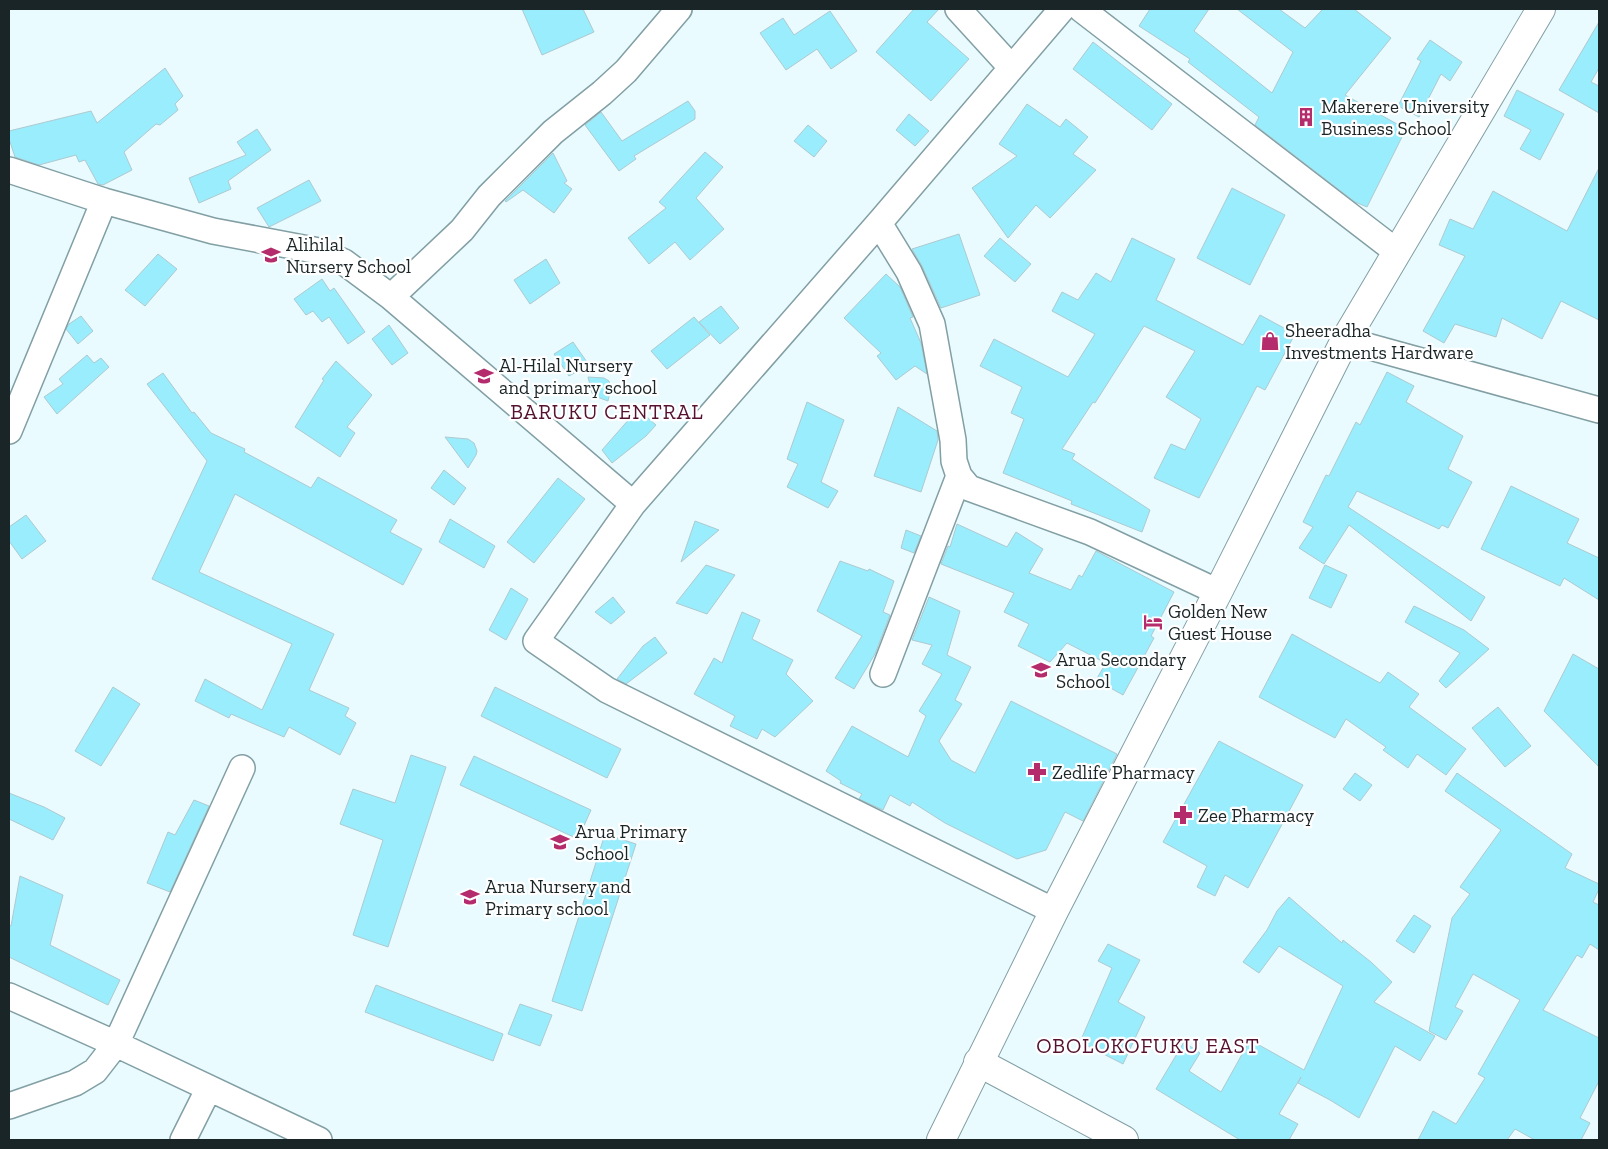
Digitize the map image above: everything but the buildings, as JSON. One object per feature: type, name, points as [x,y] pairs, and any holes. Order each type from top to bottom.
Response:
[{"type":"main road","points":[[941,1140],[1054,911],[1346,340],[1396,252],[1541,9]]},
{"type":"main road","points":[[978,1062],[1124,1140]]},
{"type":"street","points":[[391,297],[462,230],[489,196],[553,132],[626,71],[679,9]]},
{"type":"street","points":[[958,9],[1011,67]]},
{"type":"street","points":[[1054,911],[607,690],[536,641],[633,504],[879,223],[1062,9]]},
{"type":"street","points":[[1081,9],[1396,252]]},
{"type":"street","points":[[9,170],[104,201],[213,231],[319,252],[344,262],[391,297],[633,504]]},
{"type":"street","points":[[9,431],[104,201]]},
{"type":"street","points":[[879,223],[909,272],[932,324],[953,440],[954,461],[959,476],[969,488],[1090,532],[1218,592]]},
{"type":"street","points":[[1346,340],[1599,410]]},
{"type":"street","points":[[884,674],[959,476]]},
{"type":"street","points":[[9,1106],[82,1079],[95,1071],[116,1044],[242,768]]},
{"type":"street","points":[[9,996],[116,1044],[319,1140]]},
{"type":"street","points":[[183,1140],[209,1088]]},
{"type":"place","name":"Makerere University Business School","points":[[1306,117]]},
{"type":"place","name":"Alihilal Nursery School","points":[[271,255]]},
{"type":"place","name":"Sheeradha Investments Hardware","points":[[1270,341]]},
{"type":"place","name":"Al-Hilal Nursery and primary school","points":[[484,376]]},
{"type":"place","name":"Golden New Guest House","points":[[1153,622]]},
{"type":"place","name":"Arua Secondary School","points":[[1041,670]]},
{"type":"place","name":"Zedlife Pharmacy","points":[[1037,772]]},
{"type":"place","name":"Zee Pharmacy","points":[[1183,815]]},
{"type":"place","name":"Arua Primary School","points":[[560,842]]},
{"type":"place","name":"Arua Nursery and Primary school","points":[[470,897]]},
{"type":"district","name":"BARUKU CENTRAL","points":[[607,412]]},
{"type":"district","name":"OBOLOKOFUKU EAST","points":[[1148,1046]]}]
